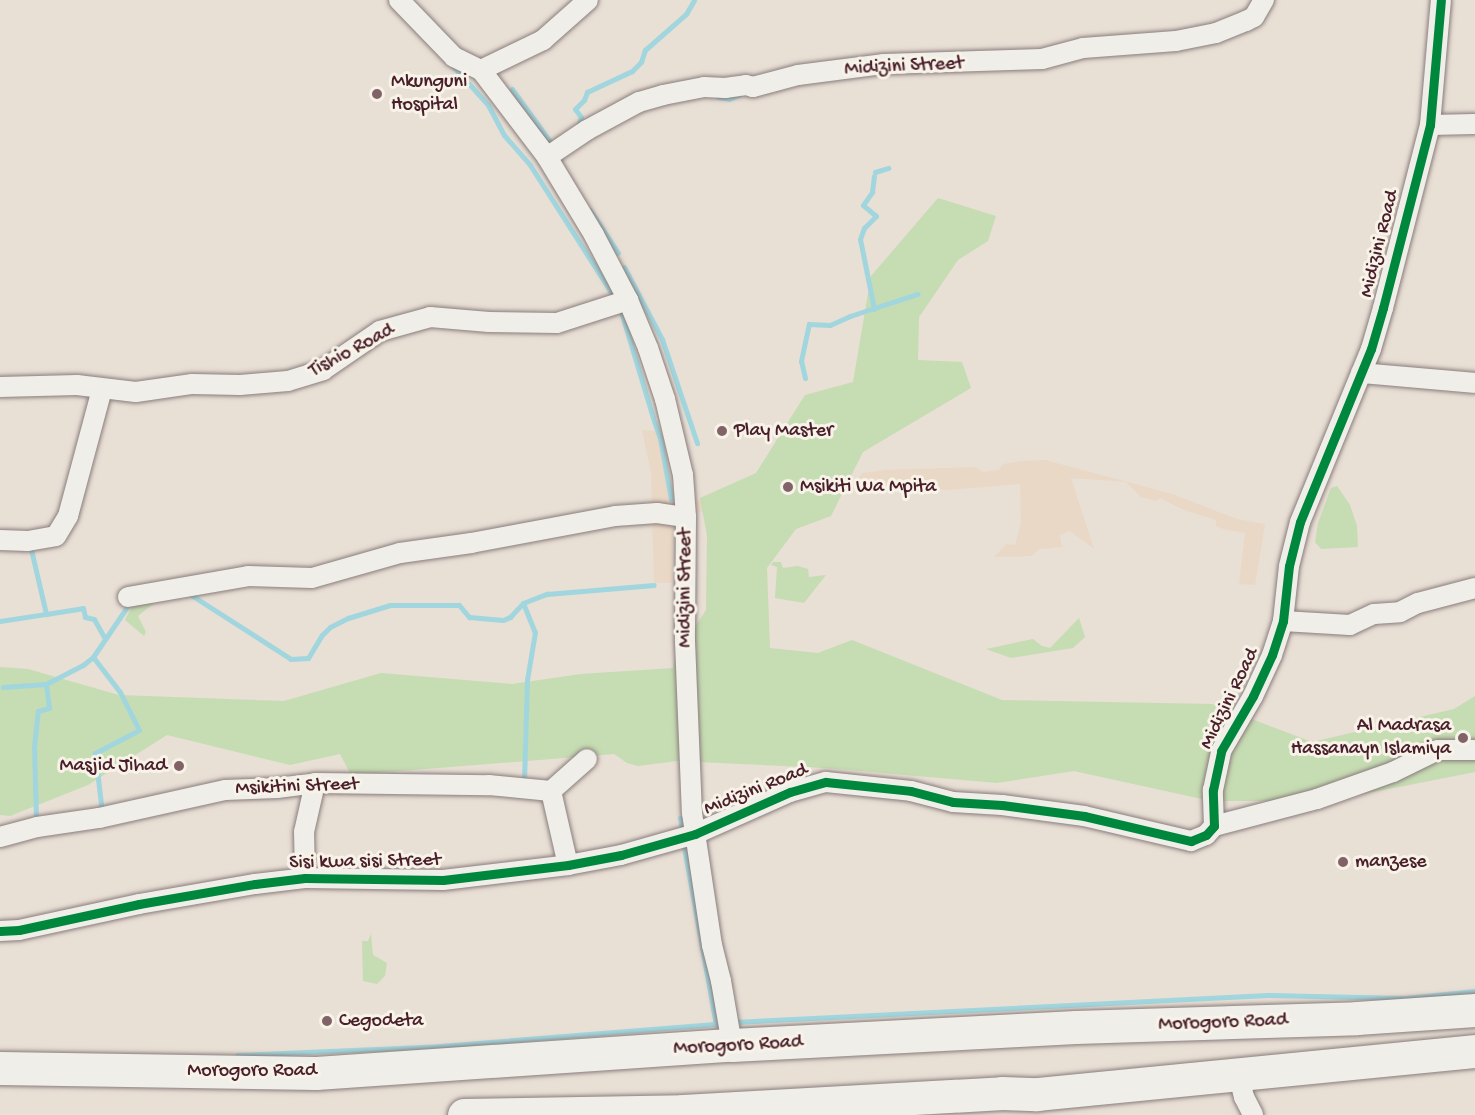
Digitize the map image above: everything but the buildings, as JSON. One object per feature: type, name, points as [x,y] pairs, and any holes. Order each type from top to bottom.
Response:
[{"type":"highway","name":"Morogoro Road","points":[[0,1068],[316,1073],[732,1045],[1076,1028],[1358,1018],[1475,1010]]},
{"type":"highway","points":[[464,1115],[683,1113],[1002,1093],[1040,1102],[1238,1073],[1475,1050]]},
{"type":"street","name":"Midizini Street","points":[[399,0],[454,57],[481,70],[547,157],[594,235],[628,300],[648,348],[665,399],[683,475],[686,517],[685,641],[695,834],[712,945],[732,1045]]},
{"type":"street","points":[[481,70],[543,40],[588,0]]},
{"type":"street","name":"Midizini Street","points":[[547,157],[587,130],[639,102],[663,95],[704,87],[725,88],[746,85],[753,87],[798,75],[884,64],[1042,59],[1083,48],[1176,41],[1216,33],[1246,21],[1254,17],[1264,0]]},
{"type":"street","name":"Midizini Road","points":[[695,834],[790,792],[816,783],[841,782],[911,791],[953,802],[1002,805],[1084,816],[1191,841],[1206,835],[1214,826],[1213,790],[1221,751],[1257,687],[1283,621],[1288,566],[1300,522],[1371,349],[1383,308],[1430,124],[1441,0]]},
{"type":"street","points":[[1430,124],[1475,124]]},
{"type":"street","name":"Tishio Road","points":[[0,387],[77,385],[136,392],[192,384],[240,385],[288,381],[323,370],[380,331],[430,316],[489,322],[557,323],[628,300]]},
{"type":"street","points":[[1361,373],[1434,377],[1475,383]]},
{"type":"street","points":[[0,540],[28,541],[56,536],[68,516],[102,389]]},
{"type":"street","points":[[128,597],[248,576],[312,578],[400,553],[471,543],[615,516],[657,513],[686,517]]},
{"type":"street","points":[[1283,621],[1350,625],[1374,615],[1400,612],[1418,603],[1475,588]]},
{"type":"street","points":[[1214,826],[1317,800],[1393,772],[1438,750],[1475,750]]},
{"type":"street","points":[[568,865],[551,791],[587,759]]},
{"type":"street","points":[[305,878],[304,832],[315,783]]},
{"type":"street","name":"Msikitini Street","points":[[0,837],[37,827],[99,819],[225,790],[277,788],[315,783],[489,785],[551,791]]},
{"type":"street","name":"Sisi kwa sisi Street","points":[[0,931],[19,930],[139,904],[255,884],[305,878],[443,880],[568,865],[621,855],[695,834]]},
{"type":"street","points":[[1238,1073],[1244,1097],[1253,1115]]},
{"type":"shaded area","points":[[642,430],[658,431],[675,468],[671,503],[826,489],[849,490],[862,473],[886,470],[976,467],[983,472],[999,470],[1003,464],[1045,460],[1172,494],[1237,519],[1265,524],[1255,585],[1239,584],[1245,533],[1223,529],[1216,526],[1216,520],[1184,510],[1160,498],[1156,501],[1141,497],[1126,482],[1071,478],[1094,549],[1070,531],[1060,535],[1062,547],[1039,549],[1032,556],[994,557],[1007,544],[1015,545],[1021,523],[1020,484],[947,490],[910,485],[854,486],[854,492],[700,512],[673,518],[672,583],[654,583],[651,473]]},
{"type":"green space","points":[[938,198],[996,216],[988,241],[958,260],[919,317],[918,360],[962,362],[971,388],[863,452],[831,516],[796,529],[767,568],[770,648],[818,653],[852,640],[1002,700],[1212,704],[1312,742],[1454,709],[1475,696],[1475,772],[1328,801],[1211,801],[1074,771],[997,783],[825,768],[677,761],[638,766],[627,763],[614,754],[351,775],[340,754],[290,765],[167,735],[88,785],[10,816],[0,815],[0,667],[28,669],[119,695],[284,701],[381,673],[512,684],[581,674],[673,668],[675,657],[706,610],[707,536],[700,498],[756,473],[805,395],[853,382],[871,276]]},
{"type":"green space","points":[[1337,486],[1350,505],[1357,526],[1358,547],[1321,549],[1315,542],[1318,523],[1331,488]]},
{"type":"green space","points":[[773,562],[781,562],[783,568],[798,566],[808,569],[809,577],[826,575],[804,603],[775,598],[777,567],[771,565]]},
{"type":"green space","points":[[158,600],[138,616],[146,632],[144,636],[125,620],[133,604]]},
{"type":"green space","points":[[1079,618],[1085,637],[1073,648],[1011,658],[986,649],[1033,639],[1042,646],[1050,648]]},
{"type":"green space","points":[[371,934],[373,955],[387,963],[385,976],[377,984],[363,981],[362,941],[368,941]]},
{"type":"waterway","points":[[578,128],[581,117],[575,109],[584,100],[587,92],[632,71],[641,62],[645,50],[686,14],[694,0]]},
{"type":"waterway","points":[[452,65],[488,105],[504,135],[530,165],[616,300]]},
{"type":"waterway","points":[[512,89],[554,147]]},
{"type":"waterway","points":[[718,97],[729,99],[740,94]]},
{"type":"waterway","points":[[875,172],[888,168]]},
{"type":"waterway","points":[[874,176],[872,192],[863,205],[876,216],[864,228],[860,239],[874,309]]},
{"type":"waterway","points":[[590,210],[618,253]]},
{"type":"waterway","points":[[624,267],[662,339],[697,443]]},
{"type":"waterway","points":[[805,378],[801,361],[809,324],[830,325],[917,294]]},
{"type":"waterway","points":[[620,308],[653,418]]},
{"type":"waterway","points":[[654,421],[660,438],[671,499]]},
{"type":"waterway","points":[[30,545],[46,614],[83,608],[85,617],[94,619],[104,637]]},
{"type":"waterway","points":[[188,593],[291,659],[308,658],[322,635],[330,627],[348,618],[390,605],[459,605],[469,617],[503,620],[510,617],[523,603],[547,594],[654,585]]},
{"type":"waterway","points":[[3,687],[46,684],[83,665],[93,657],[131,601]]},
{"type":"waterway","points":[[523,603],[535,632],[527,680],[524,781]]},
{"type":"waterway","points":[[0,621],[46,614]]},
{"type":"waterway","points":[[93,657],[120,692],[139,730],[95,753],[102,813]]},
{"type":"waterway","points":[[36,818],[34,747],[38,711],[49,708],[46,684]]},
{"type":"waterway","points":[[680,818],[683,834]]},
{"type":"waterway","points":[[684,847],[716,1024]]},
{"type":"waterway","points":[[734,1022],[1267,995],[1406,998],[1475,991]]},
{"type":"waterway","points":[[237,1055],[440,1046],[724,1023]]},
{"type":"cycle path","points":[[0,931],[19,930],[139,904],[255,884],[305,878],[443,880],[568,865],[621,855],[695,834],[790,792],[826,782],[911,791],[953,802],[1002,805],[1084,816],[1191,841],[1206,835],[1214,826],[1213,790],[1221,751],[1253,696],[1272,655],[1283,621],[1289,566],[1300,522],[1371,349],[1383,308],[1430,125],[1441,0]]},
{"type":"place","name":"Mkunguni Hospital","points":[[377,94]]},
{"type":"place","name":"Play Master","points":[[722,431]]},
{"type":"place","name":"Msikiti Wa Mpita","points":[[788,487]]},
{"type":"place","name":"Al Madrasa Hassanayn Islamiya","points":[[1463,738]]},
{"type":"place","name":"Masjid Jihad","points":[[179,766]]},
{"type":"place","name":"manzese","points":[[1343,862]]},
{"type":"place","name":"Cegodeta","points":[[327,1021]]}]
